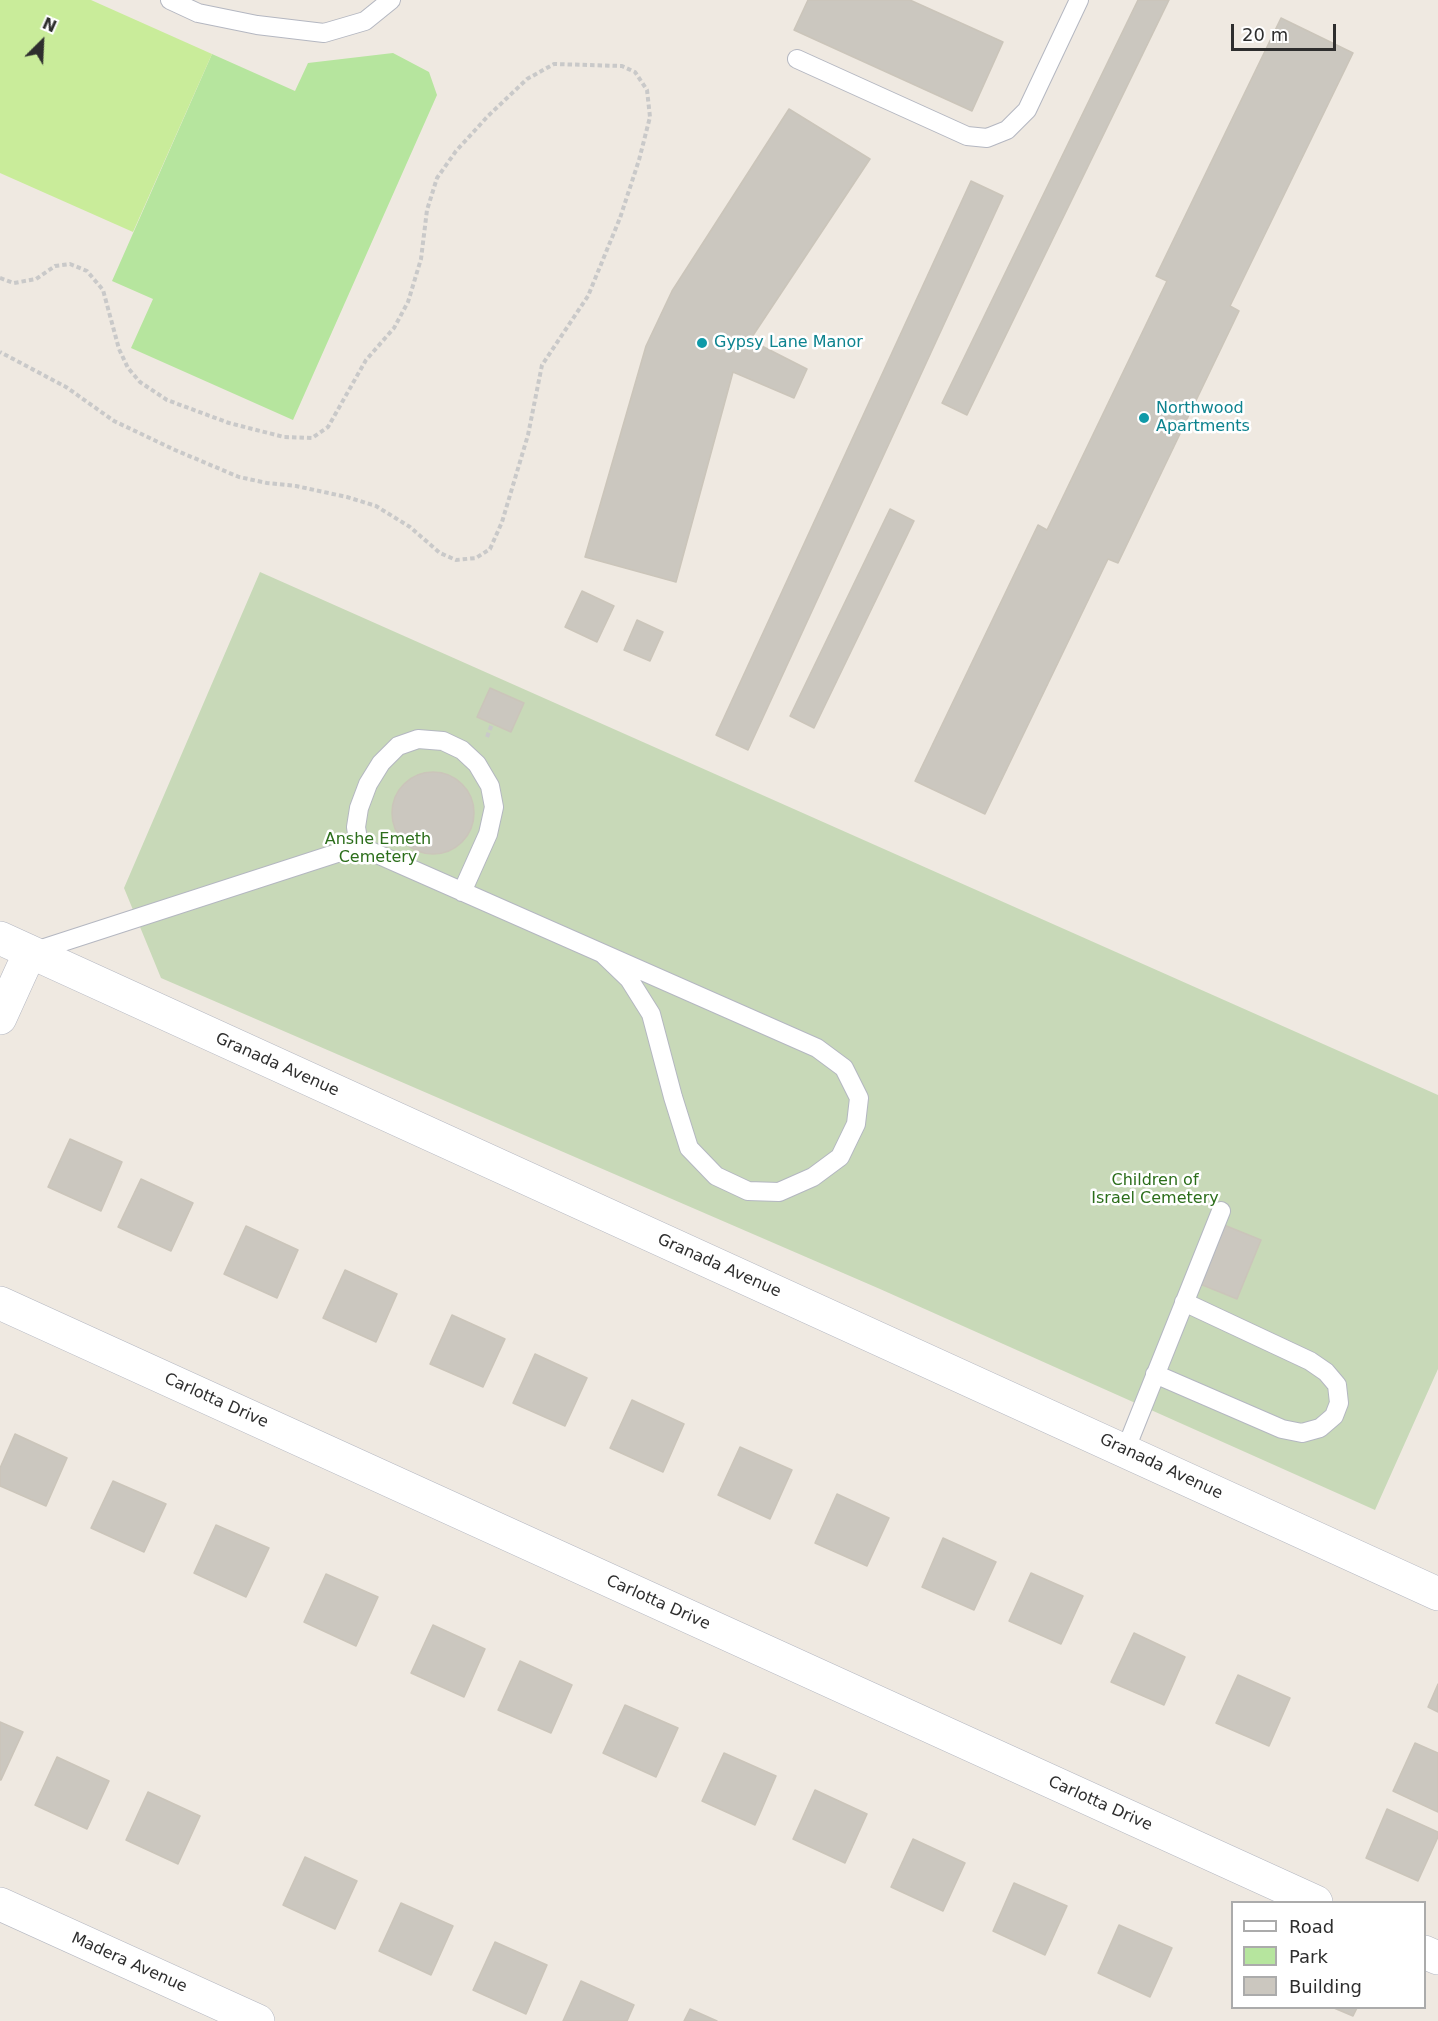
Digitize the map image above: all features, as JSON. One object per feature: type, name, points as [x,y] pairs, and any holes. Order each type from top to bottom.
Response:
[{"type":"street","name":"Granada Avenue","points":[[0,938],[1438,1594]]},
{"type":"street","points":[[0,1018],[30,952]]},
{"type":"street","name":"Carlotta Drive","points":[[0,1303],[1314,1901]]},
{"type":"street","name":"Madera Avenue","points":[[0,1904],[258,2021]]},
{"type":"lane","points":[[170,0],[198,13],[257,25],[324,33],[365,21],[391,0]]},
{"type":"lane","points":[[797,60],[967,136],[987,138],[1007,130],[1027,110],[1079,0]]},
{"type":"lane","points":[[359,846],[356,827],[359,808],[381,763],[398,746],[418,739],[443,741],[462,750],[477,764],[490,786],[494,807],[489,834],[462,892]]},
{"type":"lane","points":[[30,952],[359,846],[817,1048],[844,1068],[859,1098],[856,1124],[840,1157],[813,1177],[779,1192],[748,1191],[716,1176],[690,1148],[673,1097],[651,1014],[629,980],[603,954]]},
{"type":"lane","points":[[1125,1450],[1221,1211]]},
{"type":"lane","points":[[1155,1374],[1282,1429],[1302,1433],[1320,1428],[1334,1416],[1337,1409],[1339,1403],[1337,1385],[1326,1372],[1310,1361],[1185,1302]]},
{"type":"path","points":[[0,278],[14,283],[36,279],[55,266],[70,264],[87,271],[103,290],[119,349],[128,368],[140,382],[167,400],[229,423],[284,437],[312,438],[328,427],[366,360],[394,328],[408,302],[421,260],[427,210],[438,178],[456,151],[488,116],[527,79],[554,64],[622,66],[635,72],[647,90],[650,117],[620,218],[588,296],[542,365],[528,435],[502,522],[490,549],[476,558],[456,560],[440,553],[410,527],[376,506],[296,486],[239,477],[175,450],[114,422],[66,387],[0,352]]},
{"type":"green space","points":[[0,0],[91,0],[212,54],[133,232],[0,173]]},
{"type":"green space","points":[[393,53],[429,72],[437,95],[293,420],[131,348],[153,299],[112,281],[212,54],[295,91],[308,63]]},
{"type":"green space","name":"Anshe Emeth Cemetery","points":[[260,572],[1438,1095],[1438,1369],[1375,1510],[880,1289],[161,978],[124,888]]},
{"type":"building","points":[[808,0],[910,0],[1003,42],[972,111],[794,30]]},
{"type":"building","points":[[1138,0],[1169,0],[967,415],[942,403]]},
{"type":"building","name":"Northwood Apartments","points":[[1281,18],[1353,53],[1230,306],[1239,311],[1118,563],[1108,559],[985,814],[915,781],[1038,525],[1047,530],[1167,281],[1156,276]]},
{"type":"building","name":"Gypsy Lane Manor","points":[[789,109],[870,159],[750,340],[807,369],[794,398],[733,372],[676,582],[585,557],[646,346],[672,291]]},
{"type":"building","points":[[971,181],[1003,196],[748,750],[716,735]]},
{"type":"building","points":[[890,509],[914,521],[814,728],[790,716]]},
{"type":"building","points":[[582,591],[614,606],[597,642],[565,627]]},
{"type":"building","points":[[637,620],[663,632],[650,661],[624,650]]},
{"type":"building","points":[[490,688],[524,703],[511,732],[477,717]]},
{"type":"building","points":[[433,772],[449,775],[462,784],[471,797],[474,813],[471,829],[462,842],[449,851],[433,854],[417,851],[404,842],[395,829],[392,813],[395,797],[404,784],[417,775]]},
{"type":"building","points":[[70,1139],[122,1162],[101,1211],[48,1187]]},
{"type":"building","points":[[141,1179],[193,1203],[171,1251],[118,1227]]},
{"type":"building","points":[[1224,1225],[1261,1240],[1237,1299],[1200,1284]]},
{"type":"building","points":[[246,1226],[298,1250],[277,1298],[224,1274]]},
{"type":"building","points":[[345,1270],[397,1294],[376,1342],[323,1318]]},
{"type":"building","points":[[452,1315],[505,1339],[483,1387],[430,1364]]},
{"type":"building","points":[[535,1354],[587,1378],[565,1426],[513,1403]]},
{"type":"building","points":[[632,1400],[684,1424],[663,1472],[610,1448]]},
{"type":"building","points":[[15,1434],[67,1458],[46,1506],[0,1486],[0,1468]]},
{"type":"building","points":[[740,1447],[792,1470],[770,1519],[718,1495]]},
{"type":"building","points":[[113,1481],[166,1504],[144,1552],[91,1528]]},
{"type":"building","points":[[837,1494],[889,1518],[867,1566],[815,1543]]},
{"type":"building","points":[[216,1525],[269,1548],[246,1597],[194,1573]]},
{"type":"building","points":[[943,1538],[996,1562],[974,1610],[922,1587]]},
{"type":"building","points":[[1031,1573],[1083,1596],[1061,1644],[1009,1621]]},
{"type":"building","points":[[326,1574],[378,1597],[356,1646],[304,1622]]},
{"type":"building","points":[[433,1625],[485,1649],[464,1697],[411,1673]]},
{"type":"building","points":[[1134,1633],[1185,1657],[1164,1705],[1111,1682]]},
{"type":"building","points":[[520,1661],[572,1685],[551,1733],[498,1710]]},
{"type":"building","points":[[1238,1675],[1290,1698],[1269,1746],[1216,1723]]},
{"type":"building","points":[[1438,1684],[1438,1712],[1428,1707]]},
{"type":"building","points":[[625,1705],[678,1728],[656,1777],[603,1753]]},
{"type":"building","points":[[0,1722],[23,1732],[1,1780],[0,1780]]},
{"type":"building","points":[[1415,1743],[1438,1753],[1438,1812],[1393,1791]]},
{"type":"building","points":[[724,1753],[776,1776],[755,1825],[702,1801]]},
{"type":"building","points":[[57,1757],[109,1781],[87,1829],[35,1805]]},
{"type":"building","points":[[815,1790],[867,1814],[845,1863],[793,1839]]},
{"type":"building","points":[[148,1792],[200,1816],[178,1864],[126,1840]]},
{"type":"building","points":[[1387,1809],[1438,1832],[1438,1837],[1418,1881],[1366,1858]]},
{"type":"building","points":[[913,1839],[965,1863],[943,1911],[891,1887]]},
{"type":"building","points":[[305,1857],[357,1881],[335,1929],[283,1905]]},
{"type":"building","points":[[1014,1883],[1067,1906],[1045,1955],[993,1931]]},
{"type":"building","points":[[401,1903],[453,1926],[431,1975],[379,1951]]},
{"type":"building","points":[[1119,1925],[1172,1948],[1150,1997],[1098,1973]]},
{"type":"building","points":[[495,1942],[547,1965],[526,2014],[473,1990]]},
{"type":"building","points":[[581,1981],[634,2005],[627,2021],[563,2021]]},
{"type":"building","points":[[690,2009],[717,2021],[684,2021]]},
{"type":"building","points":[[1336,2009],[1356,2009],[1353,2016]]},
{"type":"place","name":"Gypsy Lane Manor","points":[[702,343]]},
{"type":"place","name":"Northwood Apartments","points":[[1144,418]]},
{"type":"park label","name":"Children of Israel Cemetery","points":[[1155,1190]]}]
